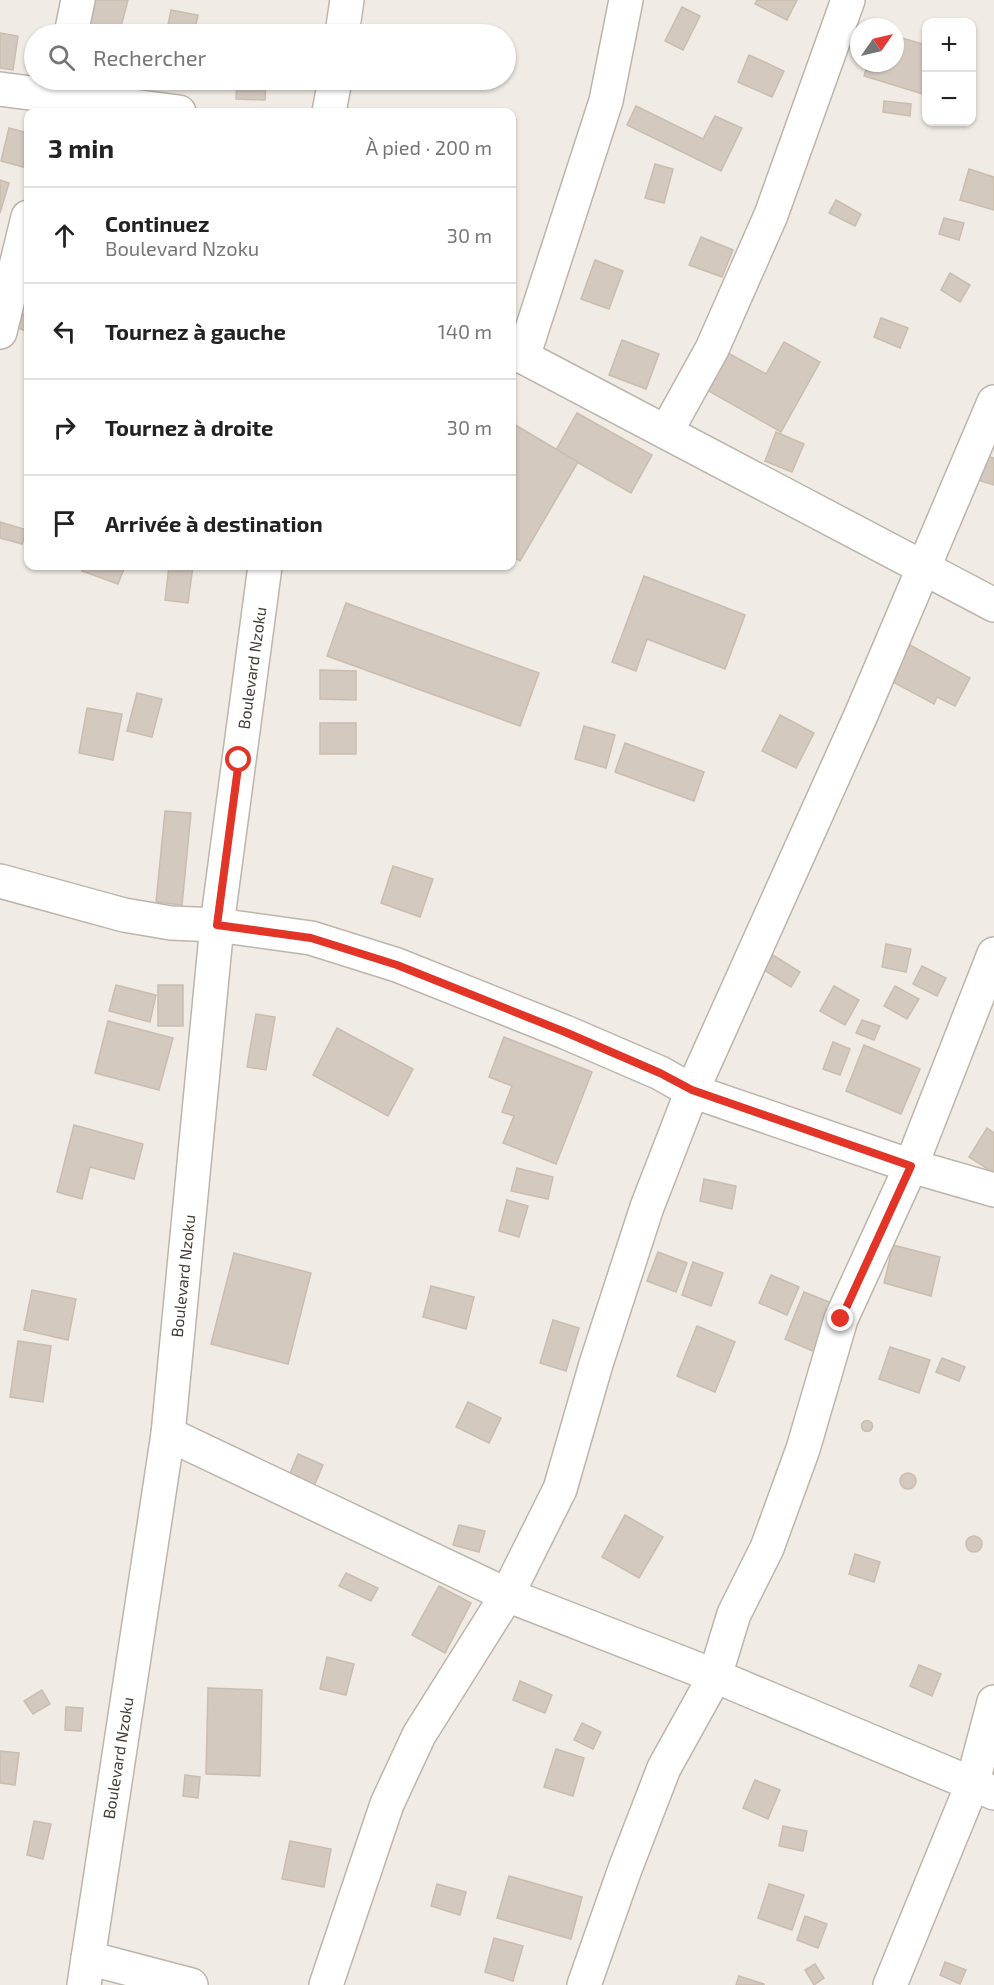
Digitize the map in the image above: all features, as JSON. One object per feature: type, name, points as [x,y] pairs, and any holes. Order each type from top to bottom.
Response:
[{"type":"street","points":[[73,24],[78,0]]},
{"type":"street","points":[[343,24],[347,0]]},
{"type":"street","points":[[626,0],[606,101],[517,354],[994,605]]},
{"type":"street","points":[[666,432],[712,349],[771,215],[848,0]]},
{"type":"street","points":[[0,89],[149,108]]},
{"type":"street","points":[[330,108],[332,90]]},
{"type":"street","points":[[0,332],[24,233]]},
{"type":"street","points":[[326,1985],[387,1804],[419,1735],[507,1595],[560,1489],[596,1364],[647,1207],[692,1090],[861,716],[922,567],[994,402]]},
{"type":"street","name":"Boulevard Nzoku","points":[[86,1972],[168,1434],[217,925],[264,570]]},
{"type":"street","points":[[0,881],[124,915],[171,923],[217,925],[311,938],[397,965],[565,1032],[660,1073],[692,1090],[911,1166],[994,1190]]},
{"type":"street","points":[[584,1985],[664,1768],[715,1676],[735,1614],[766,1548],[803,1449],[841,1319],[911,1166],[994,954]]},
{"type":"street","points":[[168,1434],[507,1595],[715,1676],[983,1789]]},
{"type":"street","points":[[890,1985],[983,1789],[994,1702]]},
{"type":"street","points":[[86,1972],[191,1985]]},
{"type":"building","points":[[94,0],[128,0],[122,24],[88,24]]},
{"type":"building","points":[[757,0],[797,0],[787,20],[755,4]]},
{"type":"building","points":[[682,7],[700,16],[683,50],[665,41]]},
{"type":"building","points":[[171,10],[198,15],[196,24],[168,24]]},
{"type":"building","points":[[0,33],[18,36],[13,70],[0,68]]},
{"type":"building","points":[[904,39],[922,44],[922,94],[864,76],[865,72],[904,72]]},
{"type":"building","points":[[749,55],[784,71],[772,97],[738,82]]},
{"type":"building","points":[[236,90],[266,90],[265,100],[236,99]]},
{"type":"building","points":[[884,101],[911,104],[910,116],[883,112]]},
{"type":"building","points":[[636,106],[703,139],[715,116],[742,128],[721,171],[627,125]]},
{"type":"building","points":[[9,128],[24,132],[23,167],[1,161]]},
{"type":"building","points":[[655,164],[673,169],[664,203],[645,198]]},
{"type":"building","points":[[969,169],[994,177],[994,210],[960,200]]},
{"type":"building","points":[[0,180],[9,183],[0,213]]},
{"type":"building","points":[[836,200],[861,214],[855,226],[829,213]]},
{"type":"building","points":[[944,218],[964,223],[959,240],[939,234]]},
{"type":"building","points":[[701,237],[733,250],[722,277],[689,265]]},
{"type":"building","points":[[595,260],[623,271],[609,309],[581,299]]},
{"type":"building","points":[[950,273],[970,285],[960,302],[941,290]]},
{"type":"building","points":[[23,314],[24,330],[18,328]]},
{"type":"building","points":[[881,318],[908,328],[900,348],[874,337]]},
{"type":"building","points":[[622,340],[659,354],[646,389],[609,375]]},
{"type":"building","points":[[784,342],[820,362],[781,432],[700,386],[721,349],[766,374]]},
{"type":"building","points":[[577,413],[652,455],[631,493],[556,450]]},
{"type":"building","points":[[516,425],[578,462],[520,561],[516,558]]},
{"type":"building","points":[[776,432],[804,444],[792,472],[765,461]]},
{"type":"building","points":[[986,456],[994,458],[994,485],[978,480]]},
{"type":"building","points":[[0,522],[24,529],[22,544],[0,538]]},
{"type":"building","points":[[82,570],[123,570],[118,584]]},
{"type":"building","points":[[169,570],[192,570],[188,603],[165,600]]},
{"type":"building","points":[[644,576],[745,615],[725,669],[647,639],[636,671],[612,662]]},
{"type":"building","points":[[346,603],[539,673],[520,726],[327,656]]},
{"type":"building","points":[[910,645],[970,678],[955,706],[937,697],[934,704],[891,681]]},
{"type":"building","points":[[320,670],[356,671],[356,700],[320,699]]},
{"type":"building","points":[[137,693],[162,699],[152,737],[127,731]]},
{"type":"building","points":[[87,708],[122,714],[113,760],[79,753]]},
{"type":"building","points":[[780,715],[814,733],[796,768],[762,751]]},
{"type":"building","points":[[320,723],[356,723],[356,754],[320,754]]},
{"type":"building","points":[[584,726],[615,735],[606,768],[575,759]]},
{"type":"building","points":[[625,743],[704,772],[694,801],[615,772]]},
{"type":"building","points":[[165,811],[191,813],[182,905],[156,902]]},
{"type":"building","points":[[393,866],[433,879],[420,917],[381,903]]},
{"type":"building","points":[[886,944],[911,949],[906,972],[882,967]]},
{"type":"building","points":[[773,955],[800,972],[791,987],[764,970]]},
{"type":"building","points":[[922,966],[946,978],[937,996],[913,984]]},
{"type":"building","points":[[116,985],[156,995],[150,1022],[109,1011]]},
{"type":"building","points":[[158,985],[183,985],[183,1026],[158,1026]]},
{"type":"building","points":[[834,986],[859,1000],[845,1025],[820,1011]]},
{"type":"building","points":[[895,986],[919,999],[907,1019],[884,1006]]},
{"type":"building","points":[[256,1014],[275,1017],[266,1070],[247,1067]]},
{"type":"building","points":[[862,1020],[880,1026],[874,1040],[856,1033]]},
{"type":"building","points":[[108,1021],[173,1038],[159,1090],[95,1073]]},
{"type":"building","points":[[337,1028],[413,1069],[388,1116],[313,1075]]},
{"type":"building","points":[[504,1037],[592,1072],[556,1164],[503,1143],[514,1116],[502,1112],[512,1086],[489,1077]]},
{"type":"building","points":[[833,1042],[850,1049],[840,1075],[823,1069]]},
{"type":"building","points":[[864,1045],[920,1069],[901,1114],[846,1091]]},
{"type":"building","points":[[74,1125],[143,1144],[134,1179],[90,1167],[82,1199],[57,1192]]},
{"type":"building","points":[[987,1128],[994,1133],[994,1173],[969,1157]]},
{"type":"building","points":[[517,1168],[553,1177],[548,1199],[511,1191]]},
{"type":"building","points":[[704,1179],[736,1186],[732,1209],[700,1201]]},
{"type":"building","points":[[507,1200],[528,1206],[519,1237],[499,1231]]},
{"type":"building","points":[[893,1245],[940,1257],[931,1296],[884,1283]]},
{"type":"building","points":[[658,1252],[687,1263],[676,1292],[647,1281]]},
{"type":"building","points":[[234,1253],[311,1273],[288,1364],[211,1344]]},
{"type":"building","points":[[693,1262],[723,1273],[711,1306],[682,1295]]},
{"type":"building","points":[[771,1275],[799,1287],[787,1315],[759,1303]]},
{"type":"building","points":[[431,1286],[474,1297],[466,1329],[423,1317]]},
{"type":"building","points":[[32,1290],[76,1299],[68,1340],[24,1330]]},
{"type":"building","points":[[804,1292],[834,1304],[815,1352],[785,1339]]},
{"type":"building","points":[[553,1320],[579,1328],[566,1371],[540,1363]]},
{"type":"building","points":[[697,1326],[735,1342],[715,1392],[677,1376]]},
{"type":"building","points":[[18,1341],[51,1346],[43,1402],[10,1397]]},
{"type":"building","points":[[890,1347],[930,1360],[919,1393],[879,1379]]},
{"type":"building","points":[[942,1358],[965,1367],[959,1381],[936,1372]]},
{"type":"building","points":[[468,1402],[501,1418],[489,1443],[456,1427]]},
{"type":"building","points":[[867,1421],[871,1422],[871,1430],[867,1431],[863,1430],[862,1426],[863,1422]]},
{"type":"building","points":[[298,1454],[323,1465],[314,1486],[289,1476]]},
{"type":"building","points":[[908,1473],[916,1481],[908,1489],[900,1481]]},
{"type":"building","points":[[625,1515],[663,1537],[639,1578],[602,1557]]},
{"type":"building","points":[[459,1525],[485,1531],[479,1552],[453,1545]]},
{"type":"building","points":[[974,1536],[982,1544],[974,1552],[966,1544]]},
{"type":"building","points":[[855,1554],[880,1562],[874,1582],[849,1574]]},
{"type":"building","points":[[346,1573],[378,1588],[371,1601],[339,1586]]},
{"type":"building","points":[[439,1586],[471,1603],[445,1653],[412,1635]]},
{"type":"building","points":[[327,1657],[354,1664],[346,1695],[320,1689]]},
{"type":"building","points":[[919,1665],[941,1674],[932,1696],[910,1686]]},
{"type":"building","points":[[520,1681],[552,1695],[545,1713],[513,1700]]},
{"type":"building","points":[[208,1688],[262,1690],[260,1776],[206,1774]]},
{"type":"building","points":[[42,1690],[50,1704],[33,1714],[24,1701]]},
{"type":"building","points":[[66,1707],[83,1708],[81,1731],[65,1730]]},
{"type":"building","points":[[582,1723],[601,1732],[593,1749],[574,1740]]},
{"type":"building","points":[[556,1749],[584,1758],[573,1796],[544,1787]]},
{"type":"building","points":[[0,1751],[19,1753],[15,1785],[0,1783]]},
{"type":"building","points":[[185,1775],[200,1777],[198,1798],[183,1796]]},
{"type":"building","points":[[755,1780],[780,1790],[768,1819],[743,1808]]},
{"type":"building","points":[[34,1821],[51,1824],[43,1859],[27,1855]]},
{"type":"building","points":[[783,1826],[807,1831],[803,1851],[779,1846]]},
{"type":"building","points":[[290,1841],[331,1849],[324,1887],[282,1879]]},
{"type":"building","points":[[509,1876],[582,1897],[571,1939],[497,1918]]},
{"type":"building","points":[[437,1884],[466,1892],[460,1915],[431,1906]]},
{"type":"building","points":[[769,1884],[804,1895],[792,1930],[758,1918]]},
{"type":"building","points":[[805,1916],[827,1924],[818,1948],[797,1940]]},
{"type":"building","points":[[494,1938],[523,1946],[513,1981],[485,1972]]},
{"type":"building","points":[[945,1962],[966,1970],[960,1984],[940,1975]]},
{"type":"building","points":[[815,1964],[824,1978],[814,1985],[805,1970]]},
{"type":"building","points":[[739,1976],[764,1984],[764,1985],[736,1985]]},
{"type":"route","points":[[239,760],[217,925],[311,938],[397,965],[565,1032],[660,1073],[692,1090],[911,1166],[841,1319]]}]
